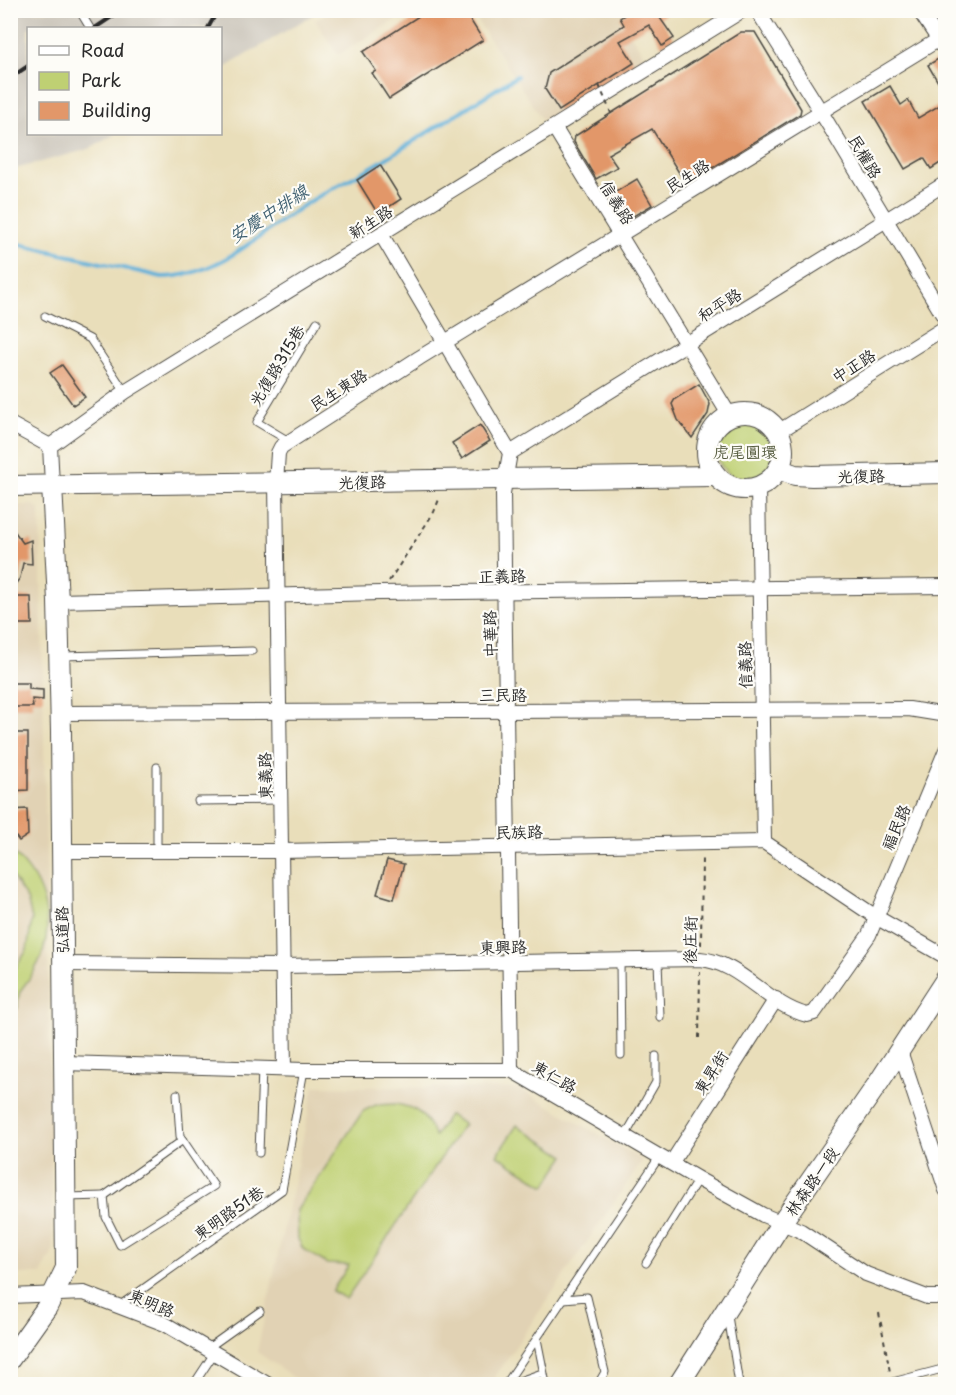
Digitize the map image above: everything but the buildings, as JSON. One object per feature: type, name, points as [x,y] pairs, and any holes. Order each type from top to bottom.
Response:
[{"type":"street","name":"新生路","points":[[50,446],[125,392],[744,10]]},
{"type":"street","name":"民權路","points":[[757,10],[822,112],[945,320]]},
{"type":"street","points":[[919,10],[943,42]]},
{"type":"street","name":"民生路","points":[[445,342],[822,112],[943,42]]},
{"type":"street","name":"信義路","points":[[554,127],[730,416]]},
{"type":"street","name":"和平路","points":[[510,453],[945,183]]},
{"type":"street","points":[[381,234],[510,453]]},
{"type":"street","name":"中正路","points":[[778,432],[945,327]]},
{"type":"street","name":"民生東路","points":[[287,440],[445,342]]},
{"type":"street","points":[[714,476],[707,460],[706,447],[710,435],[717,424],[730,416],[752,413],[763,417],[778,432],[783,446],[778,469],[758,487]]},
{"type":"street","points":[[10,424],[50,446],[52,485]]},
{"type":"street","points":[[276,483],[278,453],[287,440]]},
{"type":"street","name":"中華路","points":[[510,453],[503,493],[511,1070]]},
{"type":"street","name":"光復路","points":[[778,469],[795,475],[812,476],[945,473]]},
{"type":"street","name":"光復路","points":[[10,486],[714,476],[739,489],[758,487]]},
{"type":"street","name":"東義路","points":[[276,483],[284,1069]]},
{"type":"street","name":"弘道路","points":[[10,1359],[55,1293],[66,1268],[59,656],[52,485]]},
{"type":"street","name":"信義路","points":[[758,487],[764,842]]},
{"type":"street","name":"正義路","points":[[58,601],[380,593],[945,586]]},
{"type":"street","name":"三民路","points":[[60,713],[909,709],[945,715]]},
{"type":"street","name":"福民路","points":[[876,917],[945,750]]},
{"type":"street","points":[[764,842],[876,917],[945,957]]},
{"type":"street","name":"民族路","points":[[60,851],[281,851],[764,842]]},
{"type":"street","name":"東興路","points":[[62,964],[283,966],[700,959],[724,963],[798,1013],[814,1013],[865,941],[876,917]]},
{"type":"street","name":"林森路一段","points":[[680,1384],[782,1222],[879,1082],[945,979]]},
{"type":"street","name":"東昇街","points":[[666,1159],[776,999]]},
{"type":"street","points":[[899,1048],[943,1174],[945,1190]]},
{"type":"street","name":"東仁路","points":[[63,1063],[304,1070],[511,1070],[698,1179],[763,1215],[801,1231],[866,1274],[927,1297],[945,1297]]},
{"type":"street","name":"東明路","points":[[10,1296],[84,1293],[165,1324],[267,1384]]},
{"type":"lane","points":[[79,10],[89,27]]},
{"type":"lane","points":[[45,316],[90,339],[125,392]]},
{"type":"lane","name":"光復路315巷","points":[[287,440],[257,422],[317,322]]},
{"type":"lane","points":[[59,656],[252,651]]},
{"type":"lane","points":[[157,767],[157,851]]},
{"type":"lane","points":[[198,801],[281,800]]},
{"type":"lane","points":[[658,960],[660,1017]]},
{"type":"lane","points":[[620,961],[621,1055]]},
{"type":"lane","points":[[625,1136],[656,1082],[656,1056]]},
{"type":"lane","points":[[259,1153],[262,1068]]},
{"type":"lane","name":"東明路51巷","points":[[119,1306],[282,1190],[304,1070]]},
{"type":"lane","points":[[104,1196],[106,1217],[120,1245],[214,1186],[180,1136],[177,1094]]},
{"type":"lane","points":[[66,1197],[104,1196],[183,1140]]},
{"type":"lane","points":[[506,1384],[564,1299],[666,1159]]},
{"type":"lane","points":[[646,1263],[698,1179]]},
{"type":"lane","points":[[564,1299],[587,1297],[605,1372],[597,1384]]},
{"type":"lane","points":[[194,1384],[212,1350],[260,1311]]},
{"type":"lane","points":[[727,1311],[739,1384]]},
{"type":"lane","points":[[537,1339],[546,1384]]},
{"type":"lane","points":[[890,1384],[945,1368]]},
{"type":"lane","points":[[511,1384],[542,1373]]},
{"type":"path","points":[[599,85],[611,113]]},
{"type":"path","points":[[380,593],[434,512],[447,478]]},
{"type":"path","name":"後庄街","points":[[699,1038],[703,843]]},
{"type":"path","points":[[879,1313],[890,1384]]},
{"type":"shaded area","points":[[11,11],[319,11],[222,69],[222,27],[27,27],[27,135],[113,135],[89,149],[11,170]]},
{"type":"shaded area","points":[[332,11],[410,11],[338,55],[315,20]]},
{"type":"shaded area","points":[[471,11],[629,11],[620,19],[648,61],[543,121]]},
{"type":"shaded area","points":[[10,505],[34,505],[40,510],[53,1252],[41,1274],[10,1274]]},
{"type":"shaded area","points":[[314,1086],[520,1089],[643,1160],[490,1384],[303,1384],[257,1352]]},
{"type":"green space","name":"虎尾圓環","points":[[739,423],[751,423],[761,427],[769,435],[773,451],[769,467],[761,475],[751,479],[739,479],[729,475],[721,467],[717,457],[717,445],[721,435],[729,427]]},
{"type":"green space","points":[[11,840],[14,840],[13,853],[25,865],[41,893],[47,924],[46,940],[41,956],[20,992],[18,1008],[11,1008],[11,975],[27,950],[32,919],[27,899],[11,875]]},
{"type":"green space","points":[[396,1104],[416,1110],[428,1123],[435,1136],[449,1115],[464,1124],[346,1299],[332,1291],[349,1265],[327,1264],[303,1249],[298,1239],[297,1210],[363,1111],[376,1105]]},
{"type":"green space","points":[[517,1125],[565,1156],[545,1186],[497,1155]]},
{"type":"waterway","name":"安慶中排線","points":[[10,242],[162,277],[202,270],[238,251],[306,204],[382,161],[517,76]]},
{"type":"railway","points":[[96,27],[122,10]]},
{"type":"railway","points":[[209,27],[218,10]]},
{"type":"railway","points":[[10,78],[27,67]]}]
